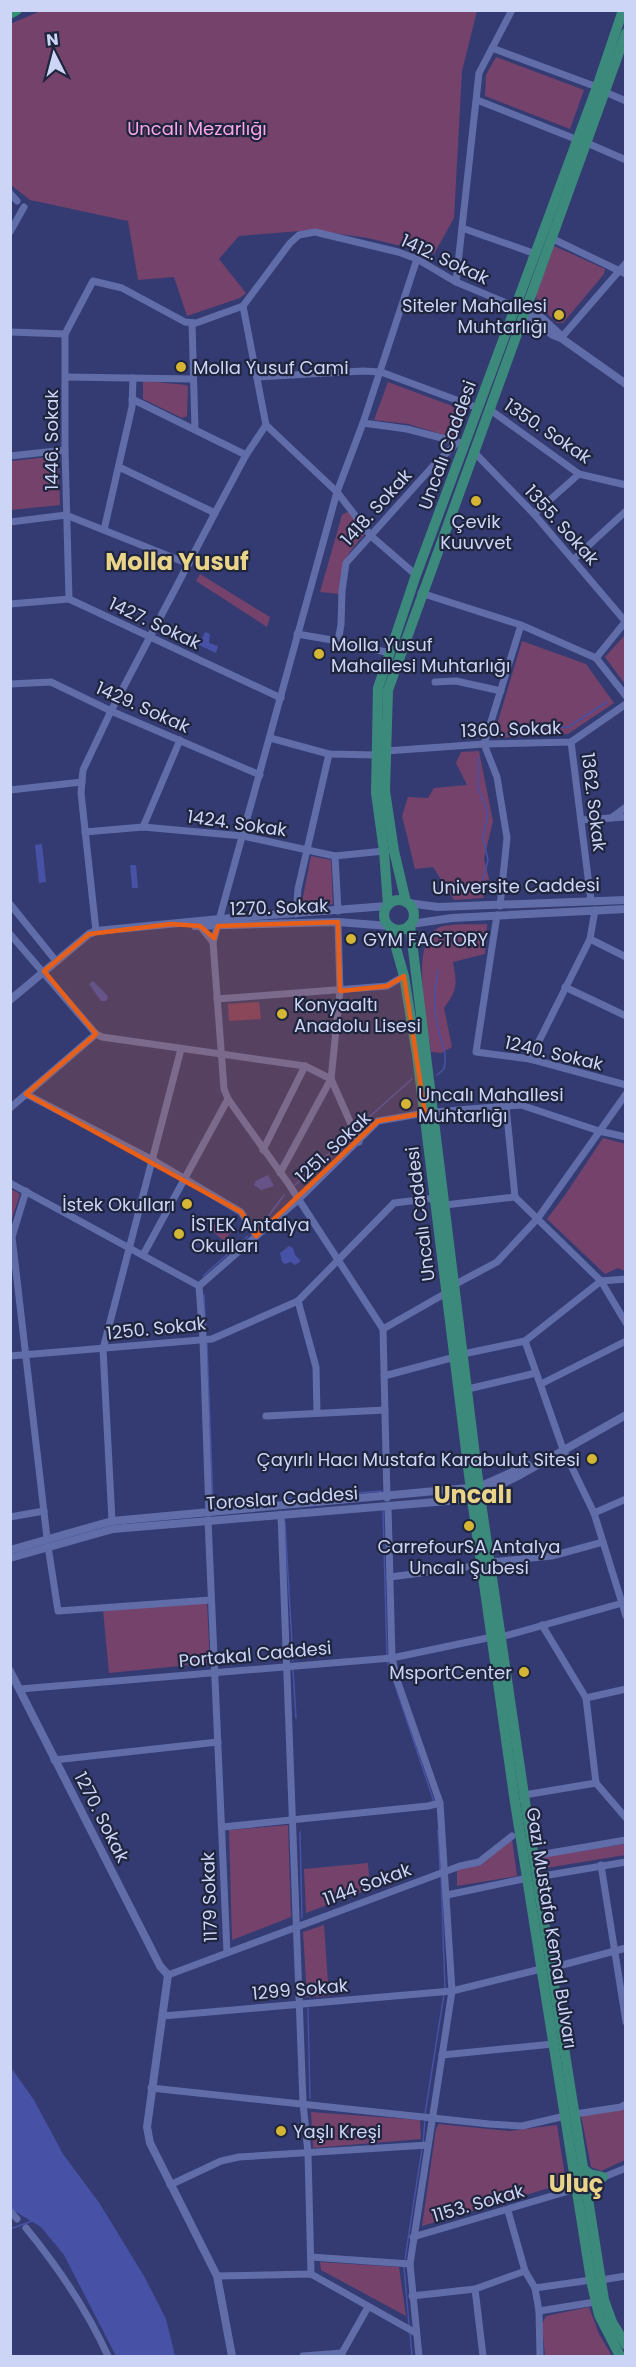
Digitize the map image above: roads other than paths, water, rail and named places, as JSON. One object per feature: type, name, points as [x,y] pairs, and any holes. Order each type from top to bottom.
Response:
[{"type":"highway","points":[[10,14],[17,10]]},
{"type":"main road","name":"Uncalı Caddesi","points":[[601,89],[623,10]]},
{"type":"main road","name":"Uncalı Caddesi","points":[[522,308],[536,254],[601,89],[626,33]]},
{"type":"main road","name":"Uncalı Caddesi","points":[[407,903],[394,851],[385,791],[378,688],[416,575],[466,446],[484,408],[522,308],[552,238],[582,141]]},
{"type":"main road","name":"Uncalı Caddesi","points":[[387,905],[384,851],[376,793],[388,690],[466,446]]},
{"type":"main road","points":[[397,900],[407,903],[414,914],[410,924],[403,930],[389,927],[384,918],[387,905],[397,900]]},
{"type":"main road","name":"Uncalı Caddesi","points":[[410,924],[429,1112],[435,1198],[450,1289],[476,1493]]},
{"type":"main road","name":"Uncalı Caddesi","points":[[389,927],[404,976],[445,1205],[450,1289]]},
{"type":"main road","name":"Uncalı Caddesi","points":[[459,1356],[468,1389],[476,1493]]},
{"type":"main road","name":"Gazi Mustafa Kemal Bulvarı","points":[[476,1493],[496,1637],[514,1796],[532,1877],[596,2280],[608,2312],[626,2345]]},
{"type":"main road","name":"Gazi Mustafa Kemal Bulvarı","points":[[496,1637],[524,1795],[533,1856],[532,1877]]},
{"type":"main road","name":"Gazi Mustafa Kemal Bulvarı","points":[[546,1968],[554,2044],[584,2169],[581,2187]]},
{"type":"main road","points":[[584,2169],[590,2174],[603,2177]]},
{"type":"main road","name":"Gazi Mustafa Kemal Bulvarı","points":[[596,2280],[595,2302],[603,2326],[620,2356]]},
{"type":"street","points":[[456,282],[479,73],[512,10]]},
{"type":"street","points":[[492,48],[601,89],[626,101]]},
{"type":"street","points":[[477,100],[626,160]]},
{"type":"street","points":[[10,193],[17,201]]},
{"type":"street","points":[[10,232],[24,207]]},
{"type":"street","points":[[462,228],[536,254]]},
{"type":"street","name":"1412. Sokak","points":[[243,306],[290,243],[298,236],[315,232],[398,252],[417,259],[456,282],[522,308]]},
{"type":"street","points":[[552,238],[623,272]]},
{"type":"street","points":[[417,259],[381,372],[337,492],[213,942],[224,1089],[228,1099],[299,1200],[383,1329],[392,1658],[397,1680],[441,1803],[442,1873],[447,1895],[447,1992],[442,2055],[428,2116],[428,2145],[413,2238],[406,2264],[412,2296],[412,2331],[419,2356]]},
{"type":"street","points":[[561,338],[623,272],[626,263]]},
{"type":"street","name":"1446. Sokak","points":[[69,599],[65,334],[93,281],[112,285],[185,322],[192,323]]},
{"type":"street","points":[[195,429],[192,323],[210,320],[243,306],[266,425],[337,492],[371,536],[416,575]]},
{"type":"street","points":[[522,308],[553,335],[561,338],[626,384]]},
{"type":"street","points":[[10,332],[65,334]]},
{"type":"street","name":"1350. Sokak","points":[[257,377],[381,372],[484,408],[579,474],[626,485]]},
{"type":"street","points":[[66,377],[193,379]]},
{"type":"street","points":[[104,530],[132,399],[133,378]]},
{"type":"street","points":[[132,399],[246,455]]},
{"type":"street","points":[[363,423],[407,429],[466,446]]},
{"type":"street","points":[[96,931],[81,793],[83,770],[111,711],[215,513],[246,455],[266,425]]},
{"type":"street","name":"1355. Sokak","points":[[466,446],[534,514],[625,621]]},
{"type":"street","name":"1418. Sokak","points":[[338,640],[346,563],[434,465],[466,446]]},
{"type":"street","points":[[10,456],[65,450]]},
{"type":"street","points":[[119,467],[215,513]]},
{"type":"street","points":[[534,514],[579,474]]},
{"type":"street","points":[[574,560],[625,513]]},
{"type":"street","points":[[10,522],[66,515],[189,564]]},
{"type":"street","points":[[421,592],[520,625],[596,658],[626,696]]},
{"type":"street","points":[[10,604],[69,599]]},
{"type":"street","name":"1427. Sokak","points":[[69,599],[281,698]]},
{"type":"street","points":[[596,658],[625,621]]},
{"type":"street","points":[[500,906],[507,838],[497,777],[484,744],[520,625]]},
{"type":"street","points":[[297,634],[338,640],[390,653]]},
{"type":"street","points":[[435,682],[456,681],[501,691]]},
{"type":"street","name":"1429. Sokak","points":[[10,684],[51,682],[111,711],[260,775]]},
{"type":"street","name":"1360. Sokak","points":[[270,738],[329,754],[381,753],[484,744],[571,742],[626,704]]},
{"type":"street","points":[[143,827],[180,740]]},
{"type":"street","name":"1362. Sokak","points":[[530,1059],[590,939],[593,905],[571,742]]},
{"type":"street","points":[[296,914],[298,889],[329,754]]},
{"type":"street","points":[[10,790],[82,782]]},
{"type":"street","points":[[611,818],[626,807]]},
{"type":"street","points":[[581,820],[626,817]]},
{"type":"street","name":"1424. Sokak","points":[[85,832],[143,827],[243,836],[335,856],[384,851]]},
{"type":"street","points":[[335,856],[338,911]]},
{"type":"street","name":"Universite Caddesi","points":[[410,924],[626,900]]},
{"type":"street","name":"Universite Caddesi","points":[[407,903],[438,907],[593,905],[626,909]]},
{"type":"street","points":[[10,904],[56,961]]},
{"type":"street","name":"1270. Sokak","points":[[171,924],[200,926],[219,922],[387,905]]},
{"type":"street","name":"1240. Sokak","points":[[497,915],[476,1052],[530,1059],[626,1085]]},
{"type":"street","name":"1270. Sokak","points":[[10,1000],[89,934],[96,931],[219,922],[338,922],[389,927]]},
{"type":"street","points":[[280,1173],[331,1080],[340,991],[338,922]]},
{"type":"street","points":[[200,926],[213,942]]},
{"type":"street","points":[[10,934],[96,1034],[102,1037],[305,1066],[331,1080],[359,1142]]},
{"type":"street","points":[[590,939],[626,957]]},
{"type":"street","points":[[217,999],[387,986],[404,976]]},
{"type":"street","points":[[565,987],[626,1016]]},
{"type":"street","points":[[10,1108],[96,1034]]},
{"type":"street","points":[[112,1525],[103,1348],[181,1049]]},
{"type":"street","points":[[262,1150],[305,1066]]},
{"type":"street","points":[[26,1094],[153,1160],[241,1212],[256,1236]]},
{"type":"street","points":[[383,1329],[497,1262],[538,1218],[626,1094]]},
{"type":"street","points":[[143,1255],[228,1099]]},
{"type":"street","name":"1251. Sokak","points":[[299,1200],[378,1121],[429,1112],[521,1105],[599,1131],[626,1137]]},
{"type":"street","points":[[506,1106],[515,1197],[601,1281],[626,1323]]},
{"type":"street","points":[[10,1182],[199,1286],[299,1200]]},
{"type":"street","points":[[27,1191],[12,1237],[13,1266],[27,1355],[47,1542],[58,1611],[211,1600]]},
{"type":"street","points":[[445,1205],[515,1197]]},
{"type":"street","name":"1250. Sokak","points":[[10,1356],[212,1339],[298,1301],[394,1203],[435,1198]]},
{"type":"street","points":[[384,1376],[525,1341],[601,1281],[626,1279]]},
{"type":"street","name":"1179 Sokak","points":[[168,1975],[227,1953],[199,1286]]},
{"type":"street","points":[[298,1301],[316,1367],[317,1413]]},
{"type":"street","points":[[525,1341],[563,1449],[594,1513],[624,1603],[626,1617]]},
{"type":"street","points":[[541,1384],[626,1341]]},
{"type":"street","points":[[468,1389],[536,1373]]},
{"type":"street","points":[[266,1416],[385,1410]]},
{"type":"street","name":"Toroslar Caddesi","points":[[208,1516],[281,1515],[476,1493],[518,1476],[549,1456],[626,1415]]},
{"type":"street","points":[[594,1513],[626,1499]]},
{"type":"street","name":"Toroslar Caddesi","points":[[10,1550],[112,1525],[388,1502]]},
{"type":"street","points":[[10,1517],[44,1511]]},
{"type":"street","points":[[281,1515],[311,2274]]},
{"type":"street","name":"Toroslar Caddesi","points":[[10,1558],[47,1542]]},
{"type":"street","points":[[390,1577],[552,1556],[603,1542]]},
{"type":"street","name":"Portakal Caddesi","points":[[20,1689],[392,1658],[496,1637],[624,1603]]},
{"type":"street","points":[[542,1625],[586,1698],[596,1783],[626,1818]]},
{"type":"street","name":"1270. Sokak","points":[[10,1671],[160,1966],[168,1975]]},
{"type":"street","points":[[586,1698],[626,1689]]},
{"type":"street","points":[[54,1760],[218,1742]]},
{"type":"street","points":[[524,1795],[596,1783]]},
{"type":"street","points":[[223,1827],[441,1803]]},
{"type":"street","name":"1144 Sokak","points":[[227,1953],[460,1866],[479,1862],[512,1836]]},
{"type":"street","points":[[533,1856],[626,1840]]},
{"type":"street","points":[[447,1895],[532,1877],[626,1862]]},
{"type":"street","points":[[601,1865],[626,2022]]},
{"type":"street","name":"1299 Sokak","points":[[163,2016],[447,1992],[626,1948]]},
{"type":"street","points":[[168,1975],[147,2127],[150,2143],[216,2276],[232,2356]]},
{"type":"street","points":[[442,2055],[554,2044]]},
{"type":"street","points":[[151,2088],[522,2126],[621,2107],[626,2104]]},
{"type":"street","points":[[170,2185],[221,2162],[239,2157],[428,2145]]},
{"type":"street","name":"1153. Sokak","points":[[413,2238],[508,2211],[581,2187],[626,2168]]},
{"type":"street","points":[[10,2211],[17,2219]]},
{"type":"street","points":[[508,2211],[525,2271],[535,2288],[539,2311],[540,2356]]},
{"type":"street","points":[[26,2228],[49,2256],[87,2314],[108,2356]]},
{"type":"street","points":[[311,2257],[406,2264]]},
{"type":"street","points":[[412,2296],[475,2289],[525,2271]]},
{"type":"street","points":[[216,2276],[311,2274],[412,2331]]},
{"type":"street","points":[[535,2288],[626,2276]]},
{"type":"street","points":[[475,2289],[483,2356]]},
{"type":"street","points":[[539,2311],[595,2302]]},
{"type":"street","points":[[303,2356],[342,2355],[368,2307]]},
{"type":"water","points":[[205,632],[210,634],[209,643],[218,646],[216,653],[199,645]]},
{"type":"water","points":[[42,844],[46,882],[39,883],[35,845]]},
{"type":"water","points":[[130,865],[136,865],[138,888],[132,888]]},
{"type":"water","points":[[93,981],[107,995],[106,1001],[101,1001],[89,984]]},
{"type":"water","points":[[268,1175],[274,1186],[261,1190],[254,1185],[256,1181]]},
{"type":"water","points":[[289,1246],[293,1248],[295,1255],[301,1261],[295,1265],[291,1262],[285,1264],[282,1262],[280,1253]]},
{"type":"water","points":[[10,2066],[34,2100],[63,2154],[100,2204],[144,2276],[166,2319],[175,2356],[116,2356],[64,2255],[41,2227],[11,2209]]},
{"type":"waterway","points":[[504,735],[529,729],[568,727],[607,702]]},
{"type":"waterway","points":[[478,757],[478,788],[488,813],[483,838],[488,860],[480,893]]},
{"type":"waterway","points":[[437,1075],[444,1069],[445,1062],[435,1009],[438,970]]},
{"type":"waterway","points":[[358,1127],[412,1079]]},
{"type":"waterway","points":[[295,1185],[347,1137]]},
{"type":"waterway","points":[[257,1227],[267,1218],[284,1195]]},
{"type":"waterway","points":[[203,1276],[248,1236]]},
{"type":"waterway","points":[[204,1295],[206,1335]]},
{"type":"waterway","points":[[207,1344],[213,1505],[274,1500]]},
{"type":"waterway","points":[[283,1499],[381,1491],[381,1493]]},
{"type":"waterway","points":[[383,1511],[387,1656]]},
{"type":"waterway","points":[[285,1522],[293,1661]]},
{"type":"waterway","points":[[387,1661],[434,1802]]},
{"type":"waterway","points":[[293,1670],[296,1718]]},
{"type":"waterway","points":[[438,1830],[440,1870]]},
{"type":"waterway","points":[[300,1832],[302,1918]]},
{"type":"waterway","points":[[441,1875],[445,1990]]},
{"type":"waterway","points":[[425,2114],[444,1994]]},
{"type":"waterway","points":[[308,2008],[310,2098]]},
{"type":"waterway","points":[[423,2144],[425,2119]]},
{"type":"waterway","points":[[405,2259],[422,2149]]},
{"type":"waterway","points":[[10,2229],[32,2221]]},
{"type":"waterway","points":[[404,2267],[409,2325]]},
{"type":"waterway","points":[[410,2333],[412,2356]]},
{"type":"place","name":"Siteler Mahallesi Muhtarlığı","points":[[559,315]]},
{"type":"place","name":"Molla Yusuf Cami","points":[[181,367]]},
{"type":"place","name":"Çevik Kuuvvet","points":[[476,501]]},
{"type":"place","name":"Molla Yusuf Mahallesi Muhtarlığı","points":[[319,654]]},
{"type":"place","name":"GYM FACTORY","points":[[351,939]]},
{"type":"place","name":"Konyaaltı Anadolu Lisesi","points":[[282,1014]]},
{"type":"place","name":"Uncalı Mahallesi Muhtarlığı","points":[[406,1104]]},
{"type":"place","name":"İstek Okulları","points":[[187,1204]]},
{"type":"place","name":"İSTEK Antalya Okulları","points":[[179,1234]]},
{"type":"place","name":"Çayırlı Hacı Mustafa Karabulut Sitesi","points":[[592,1459]]},
{"type":"place","name":"CarrefourSA Antalya Uncalı Şubesi","points":[[469,1526]]},
{"type":"place","name":"MsportCenter","points":[[524,1672]]},
{"type":"place","name":"Yaşlı Kreşi","points":[[281,2131]]},
{"type":"district","name":"Molla Yusuf","points":[[177,561]]},
{"type":"district","name":"Uncalı","points":[[473,1494]]},
{"type":"district","name":"Uluç","points":[[576,2183]]},
{"type":"park label","name":"Uncalı Mezarlığı","points":[[197,128]]}]
